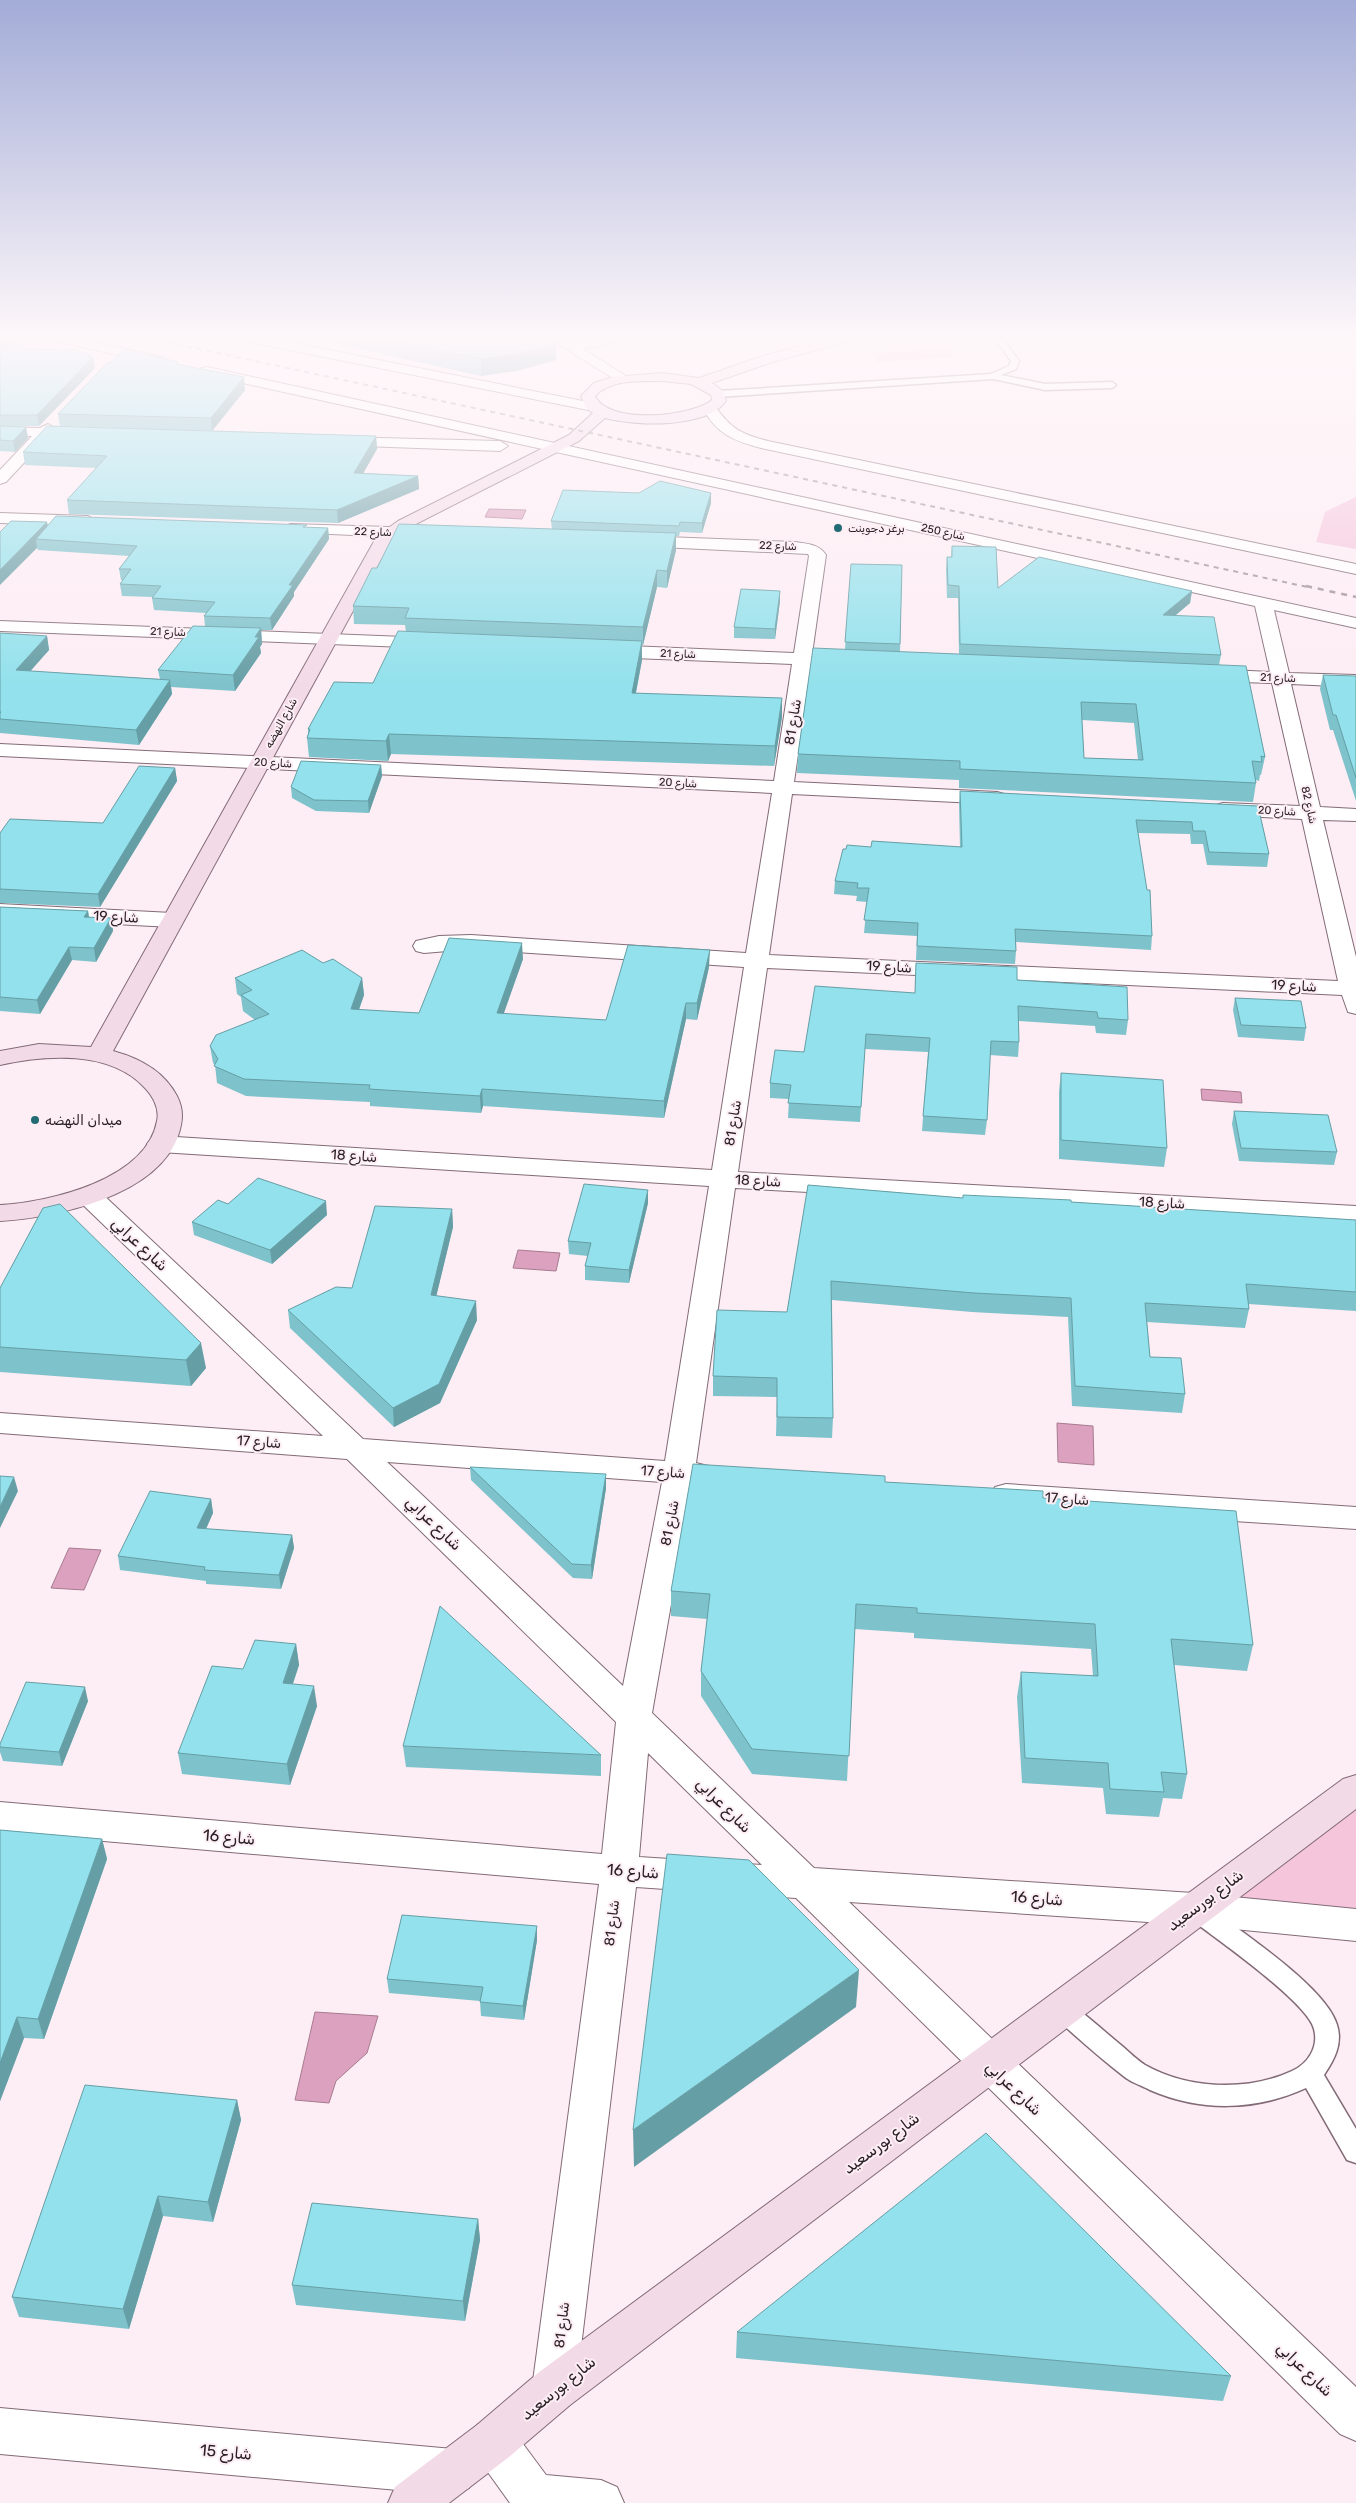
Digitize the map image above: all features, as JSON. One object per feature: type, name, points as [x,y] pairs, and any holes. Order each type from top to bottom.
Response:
[{"type":"street","points":[[0,479],[23,455]]},
{"type":"street","name":"شارع النهضه","points":[[99,1055],[383,540],[392,532],[542,455]]},
{"type":"street","name":"شارع 250","points":[[594,455],[1356,623]]},
{"type":"street","points":[[813,455],[1356,569]]},
{"type":"street","points":[[0,518],[108,522]]},
{"type":"street","name":"شارع 22","points":[[275,528],[441,534]]},
{"type":"street","name":"شارع 22","points":[[618,540],[795,547],[813,550],[818,555],[818,660]]},
{"type":"street","name":"شارع 82","points":[[1263,602],[1355,996]]},
{"type":"street","name":"شارع 21","points":[[0,626],[446,644]]},
{"type":"street","name":"شارع 21","points":[[585,650],[818,660]]},
{"type":"street","name":"شارع 81","points":[[554,2389],[619,1871],[634,1716],[679,1473],[783,789],[818,660]]},
{"type":"street","name":"شارع 21","points":[[1191,674],[1356,681]]},
{"type":"street","name":"شارع 20","points":[[0,750],[1012,799]]},
{"type":"street","name":"شارع 20","points":[[1202,808],[1356,815]]},
{"type":"street","name":"شارع 19","points":[[0,911],[172,920]]},
{"type":"street","name":"شارع 19","points":[[424,946],[455,941],[757,961],[1355,996]]},
{"type":"street","points":[[0,1058],[55,1051],[99,1055],[130,1065],[154,1080],[167,1099],[170,1121],[160,1144],[135,1170],[119,1181],[88,1196],[4,1221]]},
{"type":"street","name":"شارع 18","points":[[160,1144],[724,1179],[1356,1214]]},
{"type":"street","name":"شارع عرابي","points":[[88,1196],[357,1449],[1356,2418]]},
{"type":"street","name":"شارع 17","points":[[0,1423],[729,1476]]},
{"type":"street","name":"شارع 17","points":[[978,1493],[1356,1518]]},
{"type":"street","name":"شارع بورسعيد","points":[[411,2503],[493,2442],[554,2389],[1356,1789]]},
{"type":"street","name":"شارع 16","points":[[0,1817],[619,1871],[1194,1909],[1356,1925]]},
{"type":"street","name":"شارع 15","points":[[0,2431],[453,2472]]},
{"type":"street","points":[[493,2442],[533,2500],[601,2503]]},
{"type":"lane","points":[[1060,2009],[1136,2072],[1172,2088],[1209,2096],[1246,2096],[1282,2088],[1311,2074],[1326,2052],[1326,2026],[1309,2001],[1262,1960],[1194,1909]]},
{"type":"lane","points":[[1311,2074],[1356,2152]]},
{"type":"shaded area","points":[[1356,497],[1356,549],[1316,542],[1325,512]]},
{"type":"shaded area","points":[[489,509],[526,510],[522,519],[485,517]]},
{"type":"shaded area","points":[[1201,1089],[1241,1092],[1242,1103],[1202,1100]]},
{"type":"shaded area","points":[[518,1250],[560,1253],[556,1271],[513,1268]]},
{"type":"shaded area","points":[[1057,1423],[1093,1426],[1094,1465],[1058,1462]]},
{"type":"shaded area","points":[[69,1548],[101,1550],[84,1590],[51,1588]]},
{"type":"shaded area","points":[[1356,1810],[1356,1910],[1236,1898]]},
{"type":"shaded area","points":[[315,2012],[378,2016],[367,2053],[336,2081],[329,2103],[295,2100]]},
{"type":"building","points":[[82,455],[365,455],[354,473],[418,476],[337,510],[67,500],[107,456]]},
{"type":"building","points":[[660,481],[711,493],[702,523],[680,522],[679,526],[551,521],[563,490],[639,493]]},
{"type":"building","points":[[56,516],[307,525],[303,527],[328,528],[289,585],[293,585],[270,618],[204,616],[215,602],[152,598],[161,586],[120,584],[131,569],[119,569],[137,546],[36,539]]},
{"type":"building","points":[[11,521],[47,522],[0,570],[0,532]]},
{"type":"building","points":[[399,524],[676,533],[667,571],[657,570],[643,627],[405,618],[409,608],[353,606],[372,568],[377,568]]},
{"type":"building","points":[[952,546],[996,547],[998,588],[1039,557],[1192,591],[1163,615],[1214,617],[1221,655],[960,644],[959,586],[948,585],[947,557],[952,557]]},
{"type":"building","points":[[851,564],[902,565],[900,644],[845,642]]},
{"type":"building","points":[[741,589],[780,591],[775,629],[734,627]]},
{"type":"building","points":[[193,626],[261,628],[255,637],[259,637],[233,675],[158,670]]},
{"type":"building","points":[[398,631],[642,641],[632,693],[782,698],[775,746],[389,734],[386,741],[307,738],[310,729],[308,729],[334,682],[373,683]]},
{"type":"building","points":[[0,633],[47,636],[16,670],[170,680],[136,730],[0,719]]},
{"type":"building","points":[[813,648],[1246,666],[1265,757],[1261,756],[1262,762],[1252,761],[1256,783],[960,769],[960,761],[798,754]],"holes":[[[1081,702],[1136,704],[1143,760],[1084,758]]]},
{"type":"building","points":[[1323,675],[1356,676],[1356,778],[1336,715],[1333,715]]},
{"type":"building","points":[[301,761],[381,765],[368,801],[314,800],[291,787]]},
{"type":"building","points":[[139,766],[175,768],[98,894],[0,889],[0,833],[10,819],[103,823]]},
{"type":"building","points":[[960,791],[1258,806],[1269,854],[1209,852],[1205,831],[1193,831],[1192,822],[1136,820],[1147,890],[1150,890],[1152,936],[1015,929],[1016,951],[917,946],[918,923],[864,920],[869,888],[857,888],[858,883],[835,881],[843,849],[846,849],[847,845],[871,847],[872,841],[962,847]]},
{"type":"building","points":[[0,907],[88,911],[84,917],[111,918],[94,948],[69,947],[37,1000],[0,997]]},
{"type":"building","points":[[449,938],[522,943],[497,1013],[606,1020],[628,945],[710,950],[697,1003],[686,1003],[664,1101],[482,1089],[480,1096],[369,1089],[370,1085],[244,1079],[214,1066],[218,1059],[210,1046],[216,1035],[269,1014],[241,995],[252,990],[235,978],[302,950],[323,963],[333,959],[362,978],[351,1009],[419,1013]]},
{"type":"building","points":[[916,963],[1017,967],[1017,980],[1127,987],[1128,1020],[1098,1018],[1097,1012],[1018,1006],[1019,1042],[991,1041],[987,1120],[923,1116],[930,1038],[866,1034],[861,1107],[788,1103],[791,1085],[770,1083],[775,1050],[804,1052],[815,986],[915,993]]},
{"type":"building","points":[[1235,998],[1301,1001],[1306,1028],[1241,1025]]},
{"type":"building","points":[[1061,1073],[1163,1080],[1167,1148],[1061,1140]]},
{"type":"building","points":[[1234,1111],[1328,1115],[1337,1152],[1241,1148]]},
{"type":"building","points":[[258,1178],[326,1201],[270,1250],[192,1222],[218,1200],[228,1204]]},
{"type":"building","points":[[584,1184],[648,1190],[629,1270],[585,1266],[591,1243],[568,1241]]},
{"type":"building","points":[[808,1185],[963,1198],[963,1195],[1071,1200],[1071,1202],[1356,1220],[1356,1292],[1246,1284],[1249,1309],[1145,1303],[1150,1357],[1181,1358],[1185,1394],[1075,1386],[1071,1298],[974,1293],[831,1281],[833,1418],[777,1417],[777,1378],[713,1376],[717,1310],[787,1312]]},
{"type":"building","points":[[60,1204],[201,1343],[186,1360],[0,1347],[0,1288],[43,1208]]},
{"type":"building","points":[[375,1206],[452,1209],[431,1295],[476,1301],[439,1384],[393,1408],[288,1310],[336,1287],[352,1288]]},
{"type":"building","points":[[693,1464],[885,1476],[885,1482],[1043,1491],[1043,1498],[1236,1511],[1253,1645],[1171,1639],[1187,1774],[1161,1772],[1164,1792],[1110,1789],[1108,1763],[1025,1758],[1021,1672],[1098,1676],[1095,1624],[917,1613],[917,1608],[856,1604],[849,1756],[752,1749],[701,1671],[710,1594],[671,1591]]},
{"type":"building","points":[[470,1467],[606,1474],[591,1565],[572,1564]]},
{"type":"building","points":[[0,1476],[14,1477],[0,1507]]},
{"type":"building","points":[[150,1491],[211,1499],[197,1528],[292,1535],[279,1575],[204,1570],[205,1567],[118,1556]]},
{"type":"building","points":[[440,1606],[601,1755],[403,1746]]},
{"type":"building","points":[[255,1640],[296,1644],[283,1683],[314,1686],[287,1764],[178,1753],[212,1666],[243,1669]]},
{"type":"building","points":[[26,1682],[85,1687],[59,1752],[0,1747]]},
{"type":"building","points":[[0,1830],[102,1839],[38,2019],[17,2017],[0,2063]]},
{"type":"building","points":[[667,1854],[749,1860],[859,1970],[633,2130]]},
{"type":"building","points":[[402,1915],[537,1926],[523,2006],[480,2002],[483,1987],[387,1979]]},
{"type":"building","points":[[85,2085],[237,2100],[208,2202],[158,2196],[123,2309],[12,2297]]},
{"type":"building","points":[[986,2133],[1231,2376],[737,2332]]},
{"type":"building","points":[[312,2203],[478,2219],[463,2301],[292,2285]]},
{"type":"railway","points":[[692,455],[1312,588]]},
{"type":"railway","points":[[1306,586],[1356,597]]},
{"type":"place","name":"برغر دجوينت","points":[[838,528]]},
{"type":"place","name":"ميدان النهضه","points":[[35,1120]]}]
